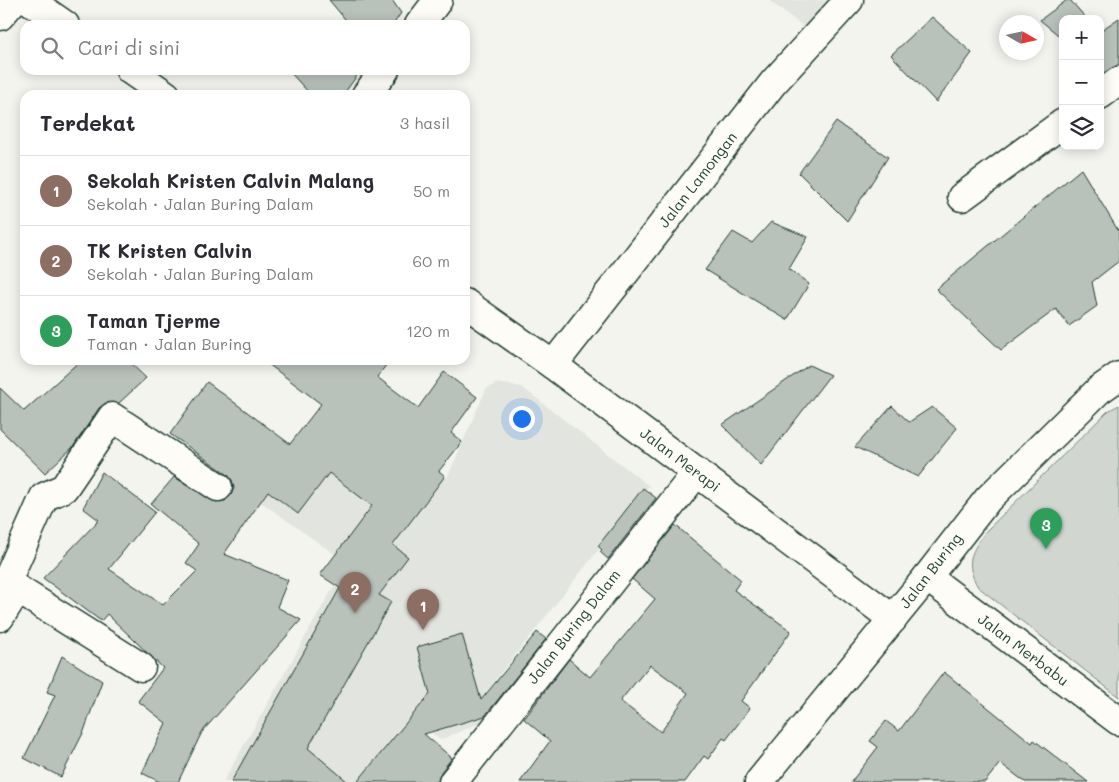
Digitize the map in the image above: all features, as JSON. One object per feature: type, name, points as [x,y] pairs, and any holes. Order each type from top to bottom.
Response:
[{"type":"street","points":[[0,16],[14,0]]},
{"type":"street","points":[[29,0],[58,20]]},
{"type":"street","points":[[423,20],[438,0]]},
{"type":"street","name":"Jalan Lamongan","points":[[553,365],[773,83],[849,0]]},
{"type":"street","points":[[137,75],[159,90]]},
{"type":"street","points":[[370,90],[381,75]]},
{"type":"street","points":[[1104,91],[1119,80]]},
{"type":"street","points":[[962,198],[1059,126]]},
{"type":"street","name":"Jalan Merapi","points":[[470,307],[553,365],[893,619]]},
{"type":"street","name":"Jalan Buring","points":[[759,782],[927,577],[988,499],[1099,390],[1119,376]]},
{"type":"street","points":[[142,667],[6,596],[10,574],[44,498],[64,488],[112,416],[218,487]]},
{"type":"street","name":"Jalan Buring Dalam","points":[[453,782],[697,472]]},
{"type":"street","name":"Jalan Merbabu","points":[[927,577],[1119,721]]},
{"type":"shaded area","points":[[768,0],[835,0],[809,31]]},
{"type":"shaded area","points":[[497,383],[522,387],[649,486],[483,696],[487,720],[440,740],[430,731],[390,782],[223,782],[347,563],[255,498],[294,439],[330,447],[355,416],[447,478],[486,389]]},
{"type":"shaded area","points":[[1119,405],[1119,697],[978,587],[970,564],[976,545],[986,531],[1108,411]]},
{"type":"building","points":[[329,0],[392,0],[401,13],[396,20],[346,20]]},
{"type":"building","points":[[1067,0],[1070,0],[1083,15],[1059,15],[1059,36],[1044,23],[1044,17]]},
{"type":"building","points":[[932,17],[972,53],[936,102],[891,55]]},
{"type":"building","points":[[1119,18],[1119,64],[1104,73],[1104,60],[1104,28]]},
{"type":"building","points":[[293,75],[357,75],[347,90],[306,90]]},
{"type":"building","points":[[836,122],[888,157],[847,221],[799,173]]},
{"type":"building","points":[[1081,169],[1119,232],[1119,261],[1092,282],[1097,306],[1069,326],[1056,309],[1001,350],[936,289]]},
{"type":"building","points":[[771,222],[808,237],[789,269],[809,284],[787,320],[705,270],[733,232],[752,243]]},
{"type":"building","points":[[75,365],[132,365],[146,378],[119,403],[106,403],[99,408],[73,447],[45,473],[0,429],[0,388],[24,411]]},
{"type":"building","points":[[270,365],[386,365],[377,377],[418,408],[444,372],[477,397],[451,433],[462,442],[439,471],[445,476],[393,545],[408,557],[379,595],[391,602],[308,748],[348,782],[231,782],[340,588],[320,575],[372,506],[329,473],[298,514],[268,491],[224,554],[288,580],[277,607],[301,620],[202,732],[178,782],[160,782],[142,773],[166,723],[138,701],[163,668],[107,614],[101,621],[43,578],[99,520],[83,508],[102,472],[155,512],[109,569],[163,605],[197,571],[186,563],[199,544],[151,504],[174,477],[217,502],[225,501],[231,495],[234,488],[232,480],[227,474],[170,434],[207,382],[290,444],[321,404]]},
{"type":"building","points":[[809,365],[830,375],[761,465],[722,425]]},
{"type":"building","points":[[892,406],[909,422],[932,407],[957,428],[918,477],[855,447]]},
{"type":"building","points":[[643,488],[656,498],[608,559],[600,552],[602,550],[598,546]]},
{"type":"building","points":[[675,525],[741,580],[734,590],[791,631],[741,701],[750,708],[726,740],[723,738],[708,759],[704,756],[685,782],[520,782],[550,741],[524,719],[569,659],[590,677],[655,599],[632,579]],"holes":[[[650,665],[688,693],[661,732],[620,701]]]},
{"type":"building","points":[[537,632],[546,639],[485,716],[424,734],[452,758],[441,772],[438,782],[357,782],[430,694],[417,647],[462,634],[481,700]]},
{"type":"building","points":[[62,656],[102,681],[84,731],[61,777],[24,758],[55,695],[47,692]]},
{"type":"building","points":[[944,672],[1032,743],[1034,740],[1088,782],[1025,782],[1000,763],[985,782],[851,782],[878,747],[870,741],[886,721],[899,731]]},
{"type":"place","name":"Taman Tjerme","points":[[1046,549]]},
{"type":"place","name":"TK Kristen Calvin","points":[[355,613]]},
{"type":"place","name":"Sekolah Kristen Calvin Malang","points":[[423,630]]}]
